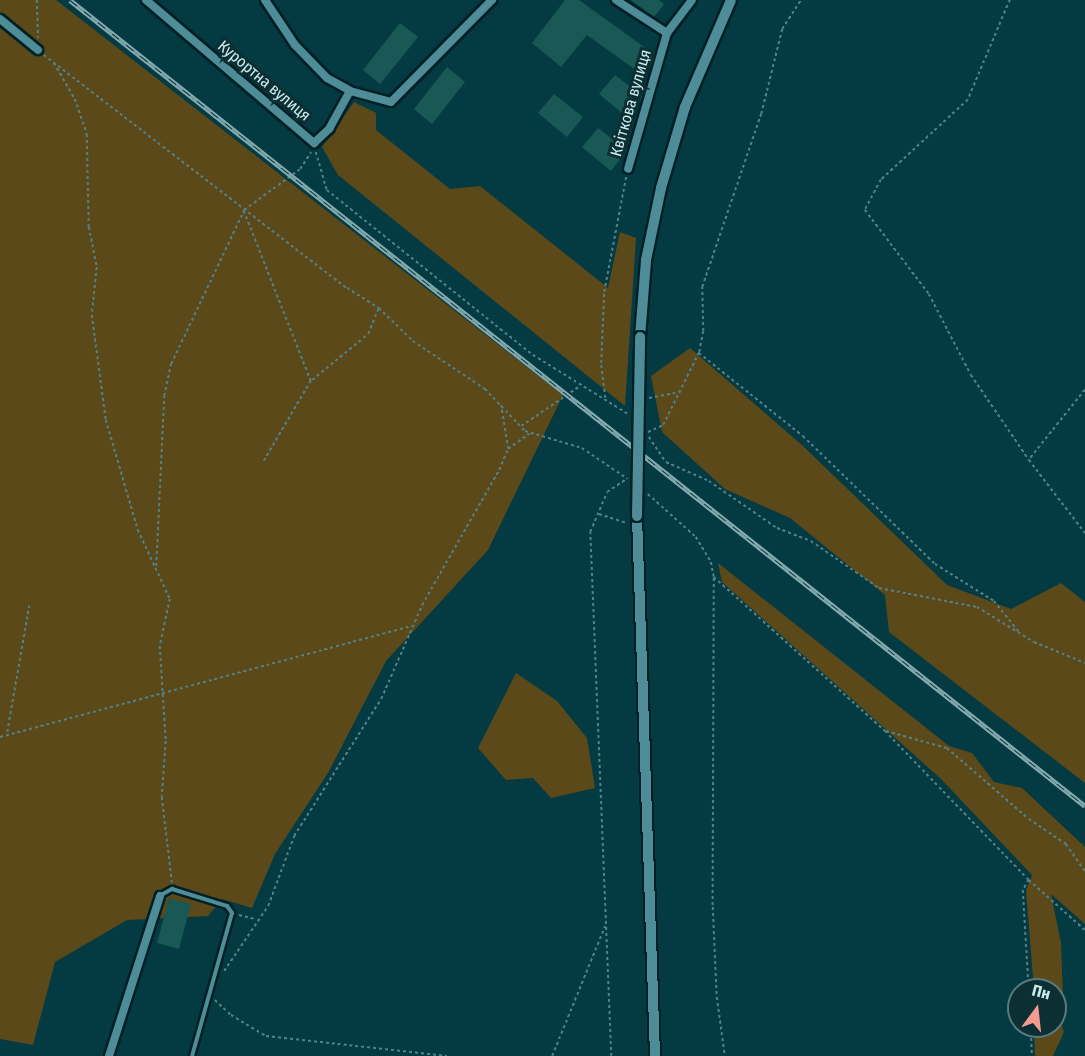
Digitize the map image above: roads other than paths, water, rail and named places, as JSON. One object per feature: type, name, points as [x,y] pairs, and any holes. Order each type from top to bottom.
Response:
[{"type":"main road","points":[[656,1056],[637,516],[640,337],[646,260],[661,188],[685,107],[731,0]]},
{"type":"street","name":"Курортна вулиця","points":[[146,0],[314,143],[329,129],[350,91]]},
{"type":"street","points":[[265,0],[310,63],[350,91],[391,102],[492,0]]},
{"type":"street","name":"Квіткова вулиця","points":[[616,0],[667,33],[628,169]]},
{"type":"street","points":[[667,33],[692,0]]},
{"type":"street","points":[[0,19],[38,50]]},
{"type":"street","points":[[109,1056],[160,896]]},
{"type":"lane","points":[[160,896],[172,890],[227,906],[232,913],[192,1056]]},
{"type":"railway","points":[[70,0],[1085,806]]}]
